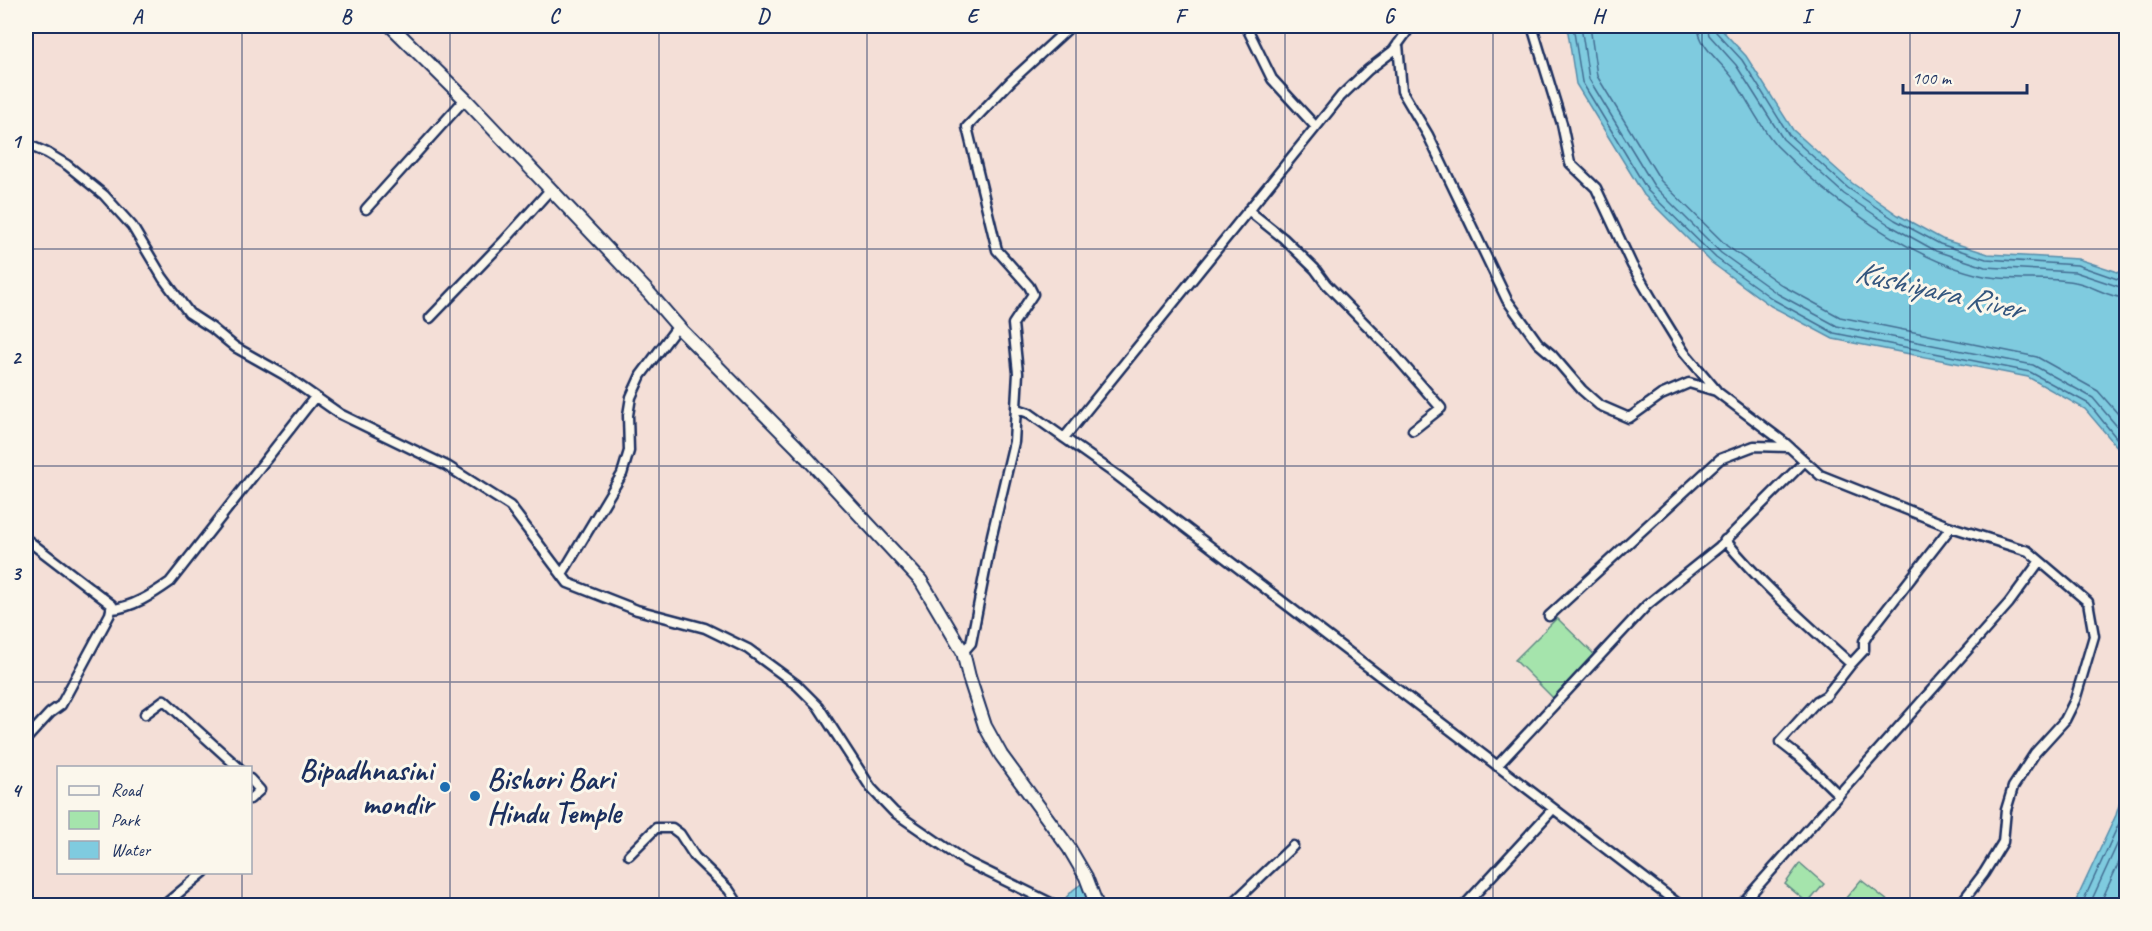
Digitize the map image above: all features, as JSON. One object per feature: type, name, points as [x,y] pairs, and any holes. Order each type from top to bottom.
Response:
[{"type":"main road","points":[[391,26],[465,99],[678,326],[796,446],[921,581],[963,652],[985,726],[1001,755],[1069,848],[1086,877],[1097,906]]},
{"type":"street","points":[[963,652],[971,644],[990,546],[1014,442],[1018,374],[1013,324],[1032,294],[1029,286],[998,250],[967,127],[1011,81],[1071,26]]},
{"type":"street","points":[[1246,26],[1272,79],[1316,127]]},
{"type":"street","points":[[1064,438],[1341,96],[1368,70],[1393,51],[1411,26]]},
{"type":"street","points":[[1532,26],[1562,124],[1570,163],[1596,188],[1632,265],[1684,352],[1716,391],[1789,447],[1820,475],[1951,527],[2028,551],[2088,602],[2094,636],[2075,700],[2065,720],[2035,753],[2013,787],[2006,810],[2003,842],[1984,873],[1959,906]]},
{"type":"street","points":[[1398,44],[1402,91],[1428,135],[1507,300],[1538,343],[1599,405],[1629,418],[1661,395],[1689,383],[1716,391]]},
{"type":"street","points":[[366,209],[465,99]]},
{"type":"street","points":[[26,144],[67,165],[104,195],[132,226],[163,278],[189,313],[235,347],[283,374],[340,414],[447,466],[510,506],[568,583],[637,610],[705,628],[748,649],[797,686],[818,706],[871,788],[894,812],[965,861],[1057,906]]},
{"type":"street","points":[[430,318],[550,190]]},
{"type":"street","points":[[1248,210],[1283,238],[1315,269],[1326,284],[1356,312],[1441,408],[1413,430]]},
{"type":"street","points":[[562,574],[622,474],[629,451],[628,415],[631,397],[641,375],[678,326]]},
{"type":"street","points":[[111,609],[121,608],[156,592],[170,582],[315,397]]},
{"type":"street","points":[[1017,409],[1029,413],[1220,554],[1681,906]]},
{"type":"street","points":[[1549,616],[1720,459],[1754,446],[1789,447]]},
{"type":"street","points":[[1497,766],[1647,605],[1725,540],[1805,461]]},
{"type":"street","points":[[1839,795],[1803,760],[1780,742],[1817,701],[1826,696],[1864,650],[1864,641],[1877,622],[1951,527]]},
{"type":"street","points":[[26,539],[112,605],[84,665],[61,705],[50,713],[26,740]]},
{"type":"street","points":[[1725,540],[1782,602],[1851,664]]},
{"type":"street","points":[[1740,906],[2009,603],[2039,562]]},
{"type":"street","points":[[145,714],[164,699],[237,766]]},
{"type":"street","points":[[252,781],[260,790],[252,797]]},
{"type":"street","points":[[1464,906],[1552,809]]},
{"type":"street","points":[[629,855],[656,828],[672,828],[680,834],[695,857],[729,890],[735,899],[734,906]]},
{"type":"street","points":[[1230,906],[1293,846]]},
{"type":"street","points":[[163,906],[203,874]]},
{"type":"green space","points":[[1557,618],[1596,656],[1555,700],[1515,660]]},
{"type":"green space","points":[[1800,863],[1824,884],[1808,903],[1785,884]]},
{"type":"green space","points":[[1861,880],[1893,905],[1840,905]]},
{"type":"water","name":"Kushiyara River","points":[[1567,26],[1718,26],[1746,56],[1793,130],[1852,183],[1898,215],[1942,239],[1988,254],[2078,259],[2126,277],[2126,464],[2119,449],[2085,409],[2028,377],[1833,339],[1771,306],[1712,263],[1644,195],[1576,84]]},
{"type":"water","points":[[2126,782],[2126,905],[2074,905],[2116,815]]},
{"type":"water","points":[[1084,882],[1094,905],[1060,904],[1073,890]]},
{"type":"place","name":"Bipadhnasini mondir","points":[[445,787]]},
{"type":"place","name":"Bishori Bari Hindu Temple","points":[[475,796]]}]
